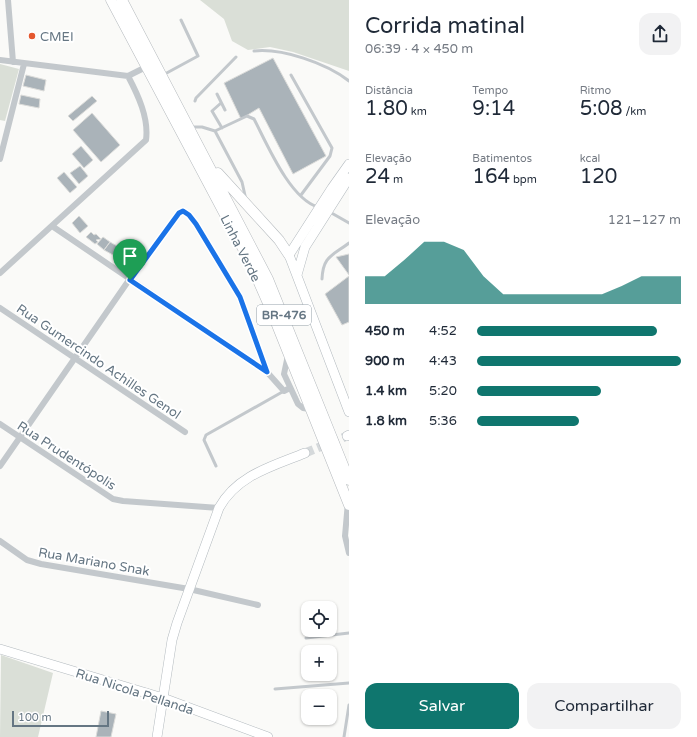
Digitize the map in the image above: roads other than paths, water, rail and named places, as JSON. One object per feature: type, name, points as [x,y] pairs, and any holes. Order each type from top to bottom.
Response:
[{"type":"highway","name":"Linha Verde","points":[[111,0],[249,260],[348,504]]},
{"type":"highway","name":"Linha Verde","points":[[122,0],[276,296],[349,480]]},
{"type":"highway","points":[[205,158],[279,240],[289,255]]},
{"type":"main road","points":[[297,277],[302,253],[323,209],[349,164]]},
{"type":"main road","points":[[349,178],[323,209],[289,255],[349,412]]},
{"type":"main road","points":[[157,737],[172,640],[189,589],[225,498],[240,483],[252,475],[305,453]]},
{"type":"main road","name":"Rua Nicola Pellanda","points":[[0,649],[163,698],[268,737]]},
{"type":"street","points":[[8,0],[13,62]]},
{"type":"street","points":[[0,60],[128,76],[146,67]]},
{"type":"street","points":[[0,160],[24,64]]},
{"type":"street","points":[[0,273],[146,140],[148,129],[138,96],[128,76]]},
{"type":"street","points":[[0,466],[130,280],[179,213],[183,211],[189,215],[196,224],[240,297],[267,372]]},
{"type":"street","points":[[52,226],[267,372],[287,389],[300,406],[310,409]]},
{"type":"street","name":"Rua Gumercindo Achilles Genol","points":[[0,308],[185,432]]},
{"type":"street","points":[[287,389],[284,374],[288,354]]},
{"type":"street","name":"Rua Prudentópolis","points":[[0,424],[113,498],[123,501],[220,508]]},
{"type":"street","points":[[348,504],[345,536],[349,553]]},
{"type":"street","name":"Rua Mariano Snak","points":[[0,541],[27,560],[41,564],[189,589],[258,605]]},
{"type":"lane","points":[[162,76],[198,56],[181,20]]},
{"type":"lane","points":[[254,51],[276,51],[301,57],[336,73],[349,81]]},
{"type":"lane","points":[[195,102],[196,98],[236,58]]},
{"type":"lane","points":[[291,75],[332,148],[330,156],[300,195]]},
{"type":"lane","points":[[217,94],[225,110]]},
{"type":"lane","points":[[221,103],[212,111],[222,128]]},
{"type":"lane","points":[[189,127],[202,127],[215,131],[247,116],[251,117],[291,185],[300,195],[310,205],[323,209],[349,223]]},
{"type":"lane","points":[[215,131],[242,182],[245,190],[247,206]]},
{"type":"lane","points":[[322,279],[323,266],[326,260],[349,243]]},
{"type":"lane","points":[[216,466],[204,440],[206,435],[287,389]]},
{"type":"lane","points":[[306,638],[349,633]]},
{"type":"lane","points":[[275,688],[349,683]]},
{"type":"lane","points":[[344,737],[349,705]]},
{"type":"tunnel","points":[[305,453],[347,436]]},
{"type":"place","name":"CMEI","points":[[32,36]]}]
